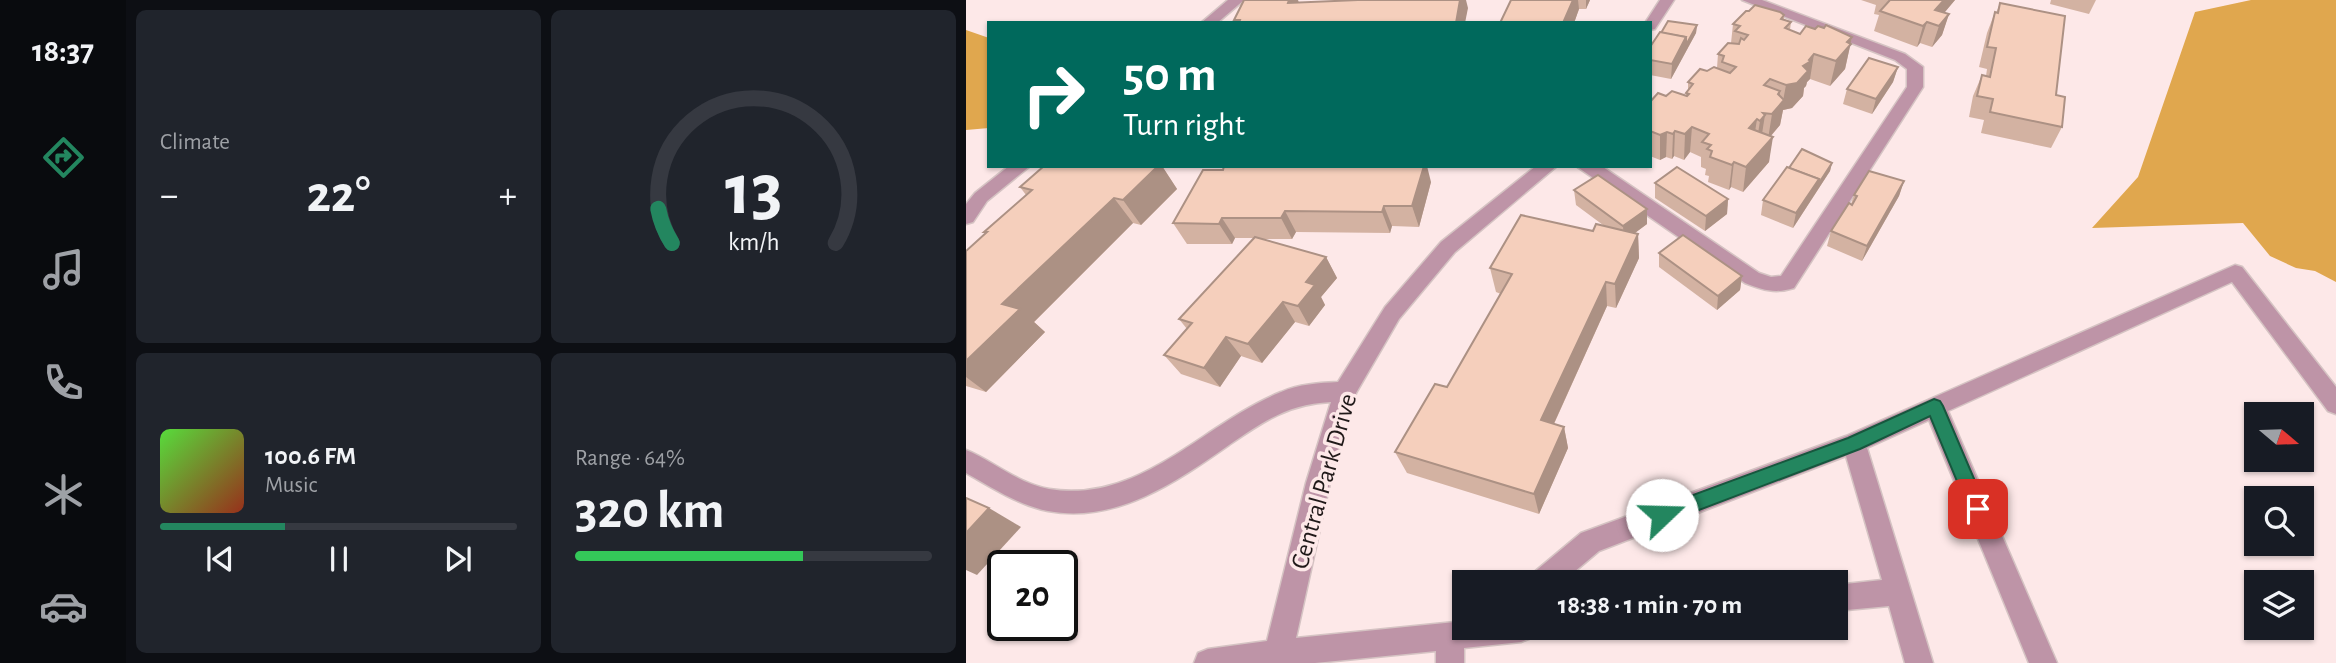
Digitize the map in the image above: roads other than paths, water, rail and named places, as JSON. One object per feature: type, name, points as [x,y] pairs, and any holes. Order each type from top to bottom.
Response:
[{"type":"street","points":[[1211,21],[1237,0]]},
{"type":"street","points":[[1652,23],[1667,0]]},
{"type":"street","points":[[1590,168],[1752,278],[1770,285],[1787,283],[1916,87],[1915,67],[1900,57],[1749,0]]},
{"type":"street","points":[[966,217],[981,197],[1018,168]]},
{"type":"street","name":"Central Park Drive","points":[[1277,658],[1318,483],[1345,391],[1392,313],[1448,247],[1546,168]]},
{"type":"street","points":[[1557,570],[1590,542],[1854,443],[2235,272],[2336,404]]},
{"type":"street","points":[[966,461],[1046,500],[1097,503],[1133,492],[1247,419],[1291,398],[1345,391]]},
{"type":"street","points":[[1934,406],[2043,663]]},
{"type":"street","points":[[1854,443],[1919,663]]},
{"type":"street","points":[[1848,597],[1898,593]]},
{"type":"street","points":[[1208,663],[1450,649],[1471,640]]}]
